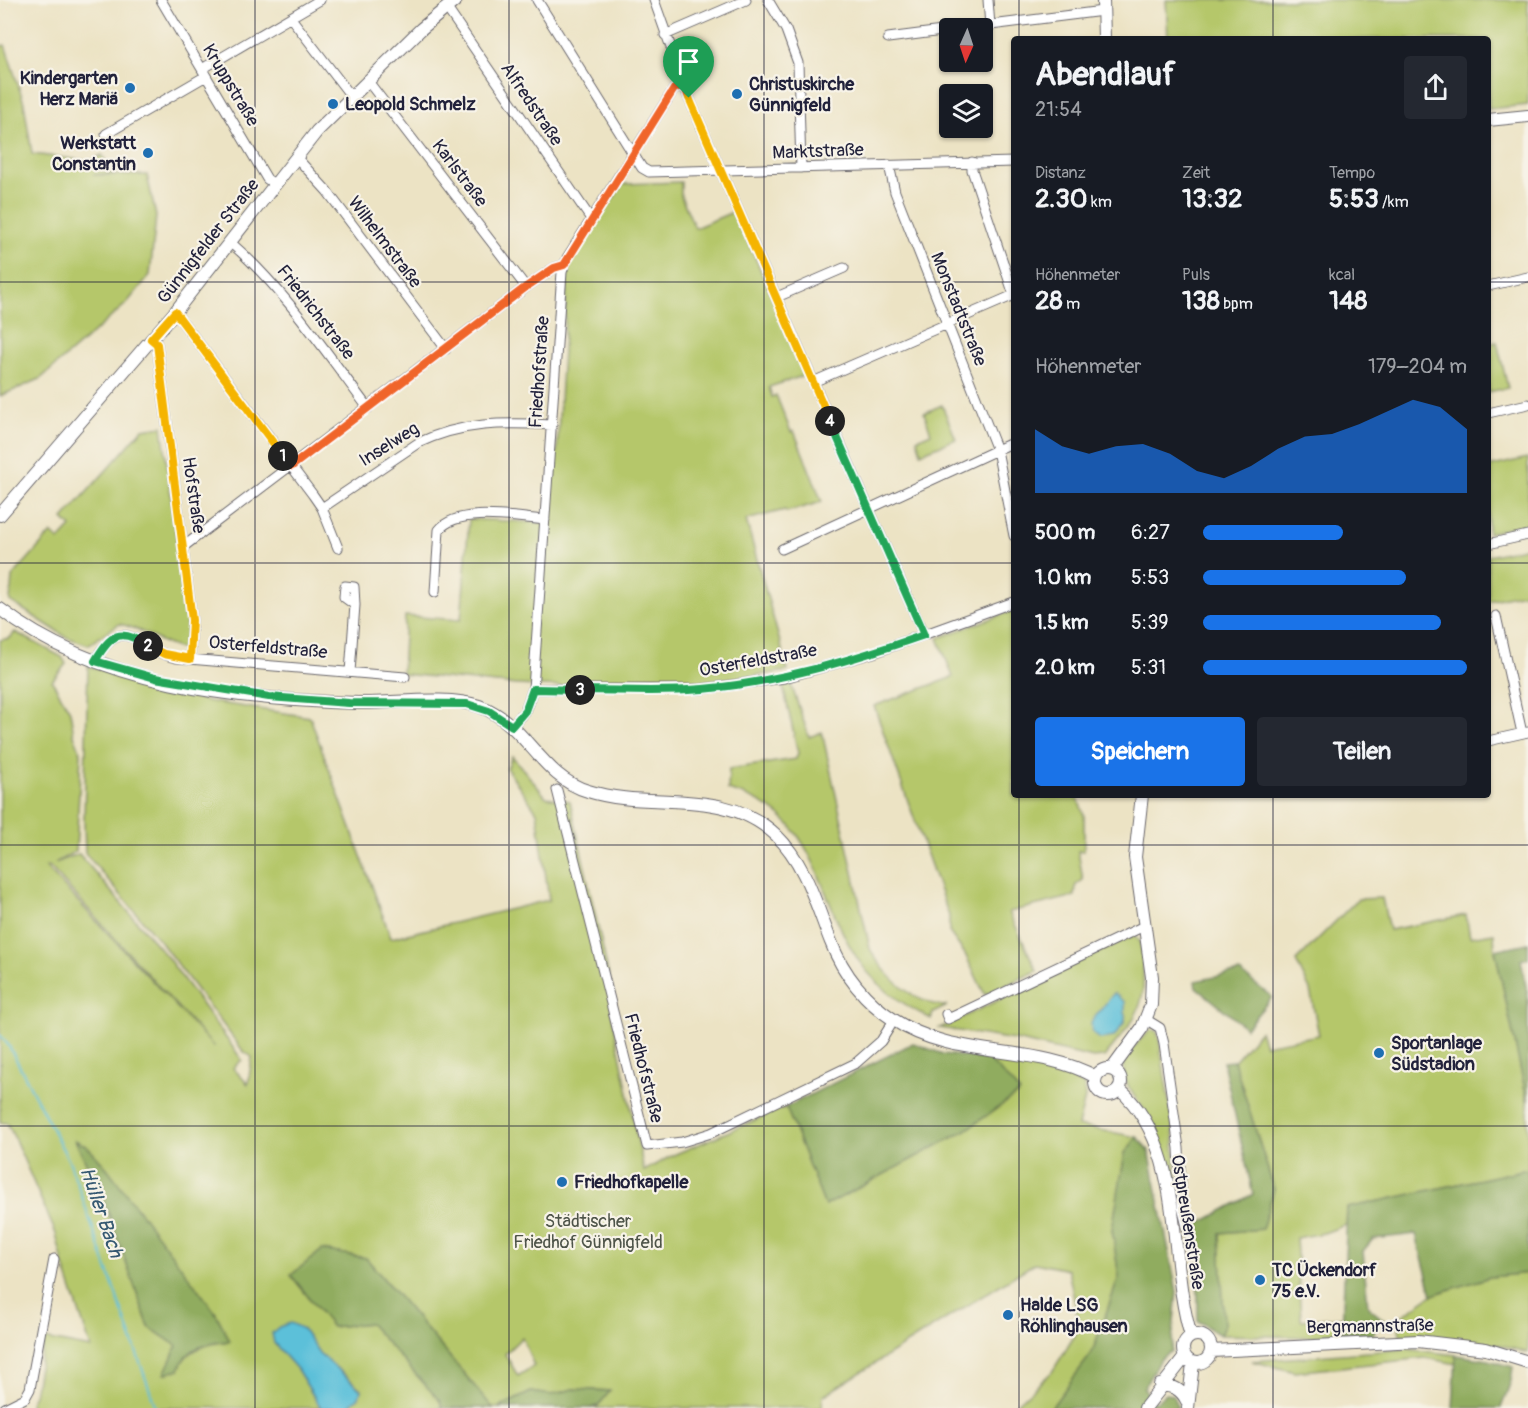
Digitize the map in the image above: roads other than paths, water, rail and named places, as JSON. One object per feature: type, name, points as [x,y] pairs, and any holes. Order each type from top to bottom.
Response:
[{"type":"street","name":"Kruppstraße","points":[[161,0],[267,179],[276,184]]},
{"type":"street","points":[[106,134],[320,0]]},
{"type":"street","points":[[537,0],[632,152]]},
{"type":"street","points":[[654,0],[684,84],[924,635]]},
{"type":"street","points":[[666,35],[746,0]]},
{"type":"street","points":[[768,0],[786,30],[798,63],[801,168]]},
{"type":"street","points":[[988,0],[989,18]]},
{"type":"street","name":"Günnigfelder Straße","points":[[0,515],[175,312],[296,157],[367,80],[452,2]]},
{"type":"street","name":"Alfredstraße","points":[[452,2],[591,219]]},
{"type":"street","points":[[993,25],[1103,6],[1104,36]]},
{"type":"street","points":[[291,18],[351,96]]},
{"type":"street","points":[[888,38],[939,31]]},
{"type":"street","name":"Karlstraße","points":[[367,80],[526,287]]},
{"type":"street","name":"Friedhofstraße","points":[[512,726],[525,711],[533,689],[564,265],[632,152],[674,89],[684,84]]},
{"type":"street","points":[[1491,120],[1528,116]]},
{"type":"street","name":"Marktstraße","points":[[632,152],[642,168],[649,172],[1011,162]]},
{"type":"street","name":"Wilhelmstraße","points":[[296,157],[327,191],[446,349]]},
{"type":"street","points":[[972,162],[972,170],[1011,286]]},
{"type":"street","name":"Monstadtstraße","points":[[889,165],[895,192],[997,450],[1011,521]]},
{"type":"street","name":"Friedrichstraße","points":[[231,243],[260,268],[276,287],[368,408]]},
{"type":"street","points":[[183,547],[526,287],[554,268],[564,265]]},
{"type":"street","points":[[777,297],[844,268]]},
{"type":"street","points":[[1491,285],[1528,277]]},
{"type":"street","points":[[813,382],[1011,296]]},
{"type":"street","points":[[175,312],[322,508],[338,548]]},
{"type":"street","name":"Hofstraße","points":[[151,339],[157,344],[192,620],[190,659]]},
{"type":"street","points":[[1491,412],[1528,405]]},
{"type":"street","name":"Inselweg","points":[[322,508],[409,449],[434,435],[476,424],[501,422],[552,425]]},
{"type":"street","points":[[782,549],[1011,443]]},
{"type":"street","points":[[435,592],[442,526],[468,515],[545,520]]},
{"type":"street","points":[[1491,543],[1528,535]]},
{"type":"street","name":"Osterfeldstraße","points":[[533,689],[701,689],[732,686],[822,669],[1011,603]]},
{"type":"street","name":"Osterfeldstraße","points":[[350,672],[355,605]]},
{"type":"street","points":[[0,609],[48,640],[95,661],[155,678],[269,697],[359,703],[467,704],[489,711],[512,726],[550,770],[580,789],[613,796],[704,802],[744,813],[777,836],[800,866],[831,942],[850,978],[866,996],[894,1020],[913,1031],[938,1039],[1063,1063],[1096,1077]]},
{"type":"street","points":[[1491,740],[1525,733],[1496,616]]},
{"type":"street","name":"Osterfeldstraße","points":[[95,661],[106,643],[118,634],[135,637],[164,654],[190,659],[405,677]]},
{"type":"street","name":"Friedhofstraße","points":[[557,790],[647,1146],[682,1142],[711,1133],[856,1063],[881,1041],[894,1020]]},
{"type":"street","points":[[1112,1069],[1147,1020],[1151,1005],[1152,977],[1135,857],[1142,798]]},
{"type":"street","points":[[946,1014],[948,1019],[1144,926]]},
{"type":"street","name":"Ostpreußenstraße","points":[[1147,1020],[1160,1029],[1164,1044],[1179,1148],[1182,1207],[1189,1234]]},
{"type":"street","points":[[1104,1069],[1112,1069],[1120,1077],[1119,1089],[1109,1095],[1101,1093],[1096,1086],[1096,1077],[1104,1069]]},
{"type":"street","name":"Ostpreußenstraße","points":[[1119,1089],[1144,1119],[1157,1147],[1167,1189],[1185,1314],[1191,1336]]},
{"type":"street","points":[[5,1408],[25,1398],[30,1389],[54,1259]]},
{"type":"street","points":[[1145,1408],[1160,1385],[1189,1360],[1207,1359],[1211,1351],[1204,1337],[1191,1336],[1183,1347],[1189,1360],[1187,1405]]},
{"type":"street","name":"Bergmannstraße","points":[[1211,1351],[1418,1341],[1486,1349],[1528,1362]]},
{"type":"street","points":[[1160,1385],[1176,1388],[1182,1392],[1187,1405]]},
{"type":"water","points":[[1114,993],[1125,1002],[1125,1021],[1114,1037],[1100,1039],[1092,1032],[1091,1022]]},
{"type":"water","points":[[290,1323],[303,1329],[319,1353],[361,1390],[359,1397],[346,1408],[321,1408],[297,1369],[274,1343],[272,1333],[279,1327]]},
{"type":"waterway","name":"Hüller Bach","points":[[0,1035],[9,1046],[70,1163],[156,1408]]},
{"type":"place","name":"Kindergarten Herz Mariä","points":[[130,88]]},
{"type":"place","name":"Christuskirche Günnigfeld","points":[[737,94]]},
{"type":"place","name":"Leopold Schmelz","points":[[333,104]]},
{"type":"place","name":"Werkstatt Constantin","points":[[148,153]]},
{"type":"place","name":"Sportanlage Südstadion","points":[[1379,1053]]},
{"type":"place","name":"Friedhofkapelle","points":[[562,1182]]},
{"type":"place","name":"TC Ückendorf 75 e.V.","points":[[1260,1280]]},
{"type":"place","name":"Halde LSG Röhlinghausen","points":[[1008,1315]]},
{"type":"park label","name":"Städtischer Friedhof Günnigfeld","points":[[588,1231]]}]
